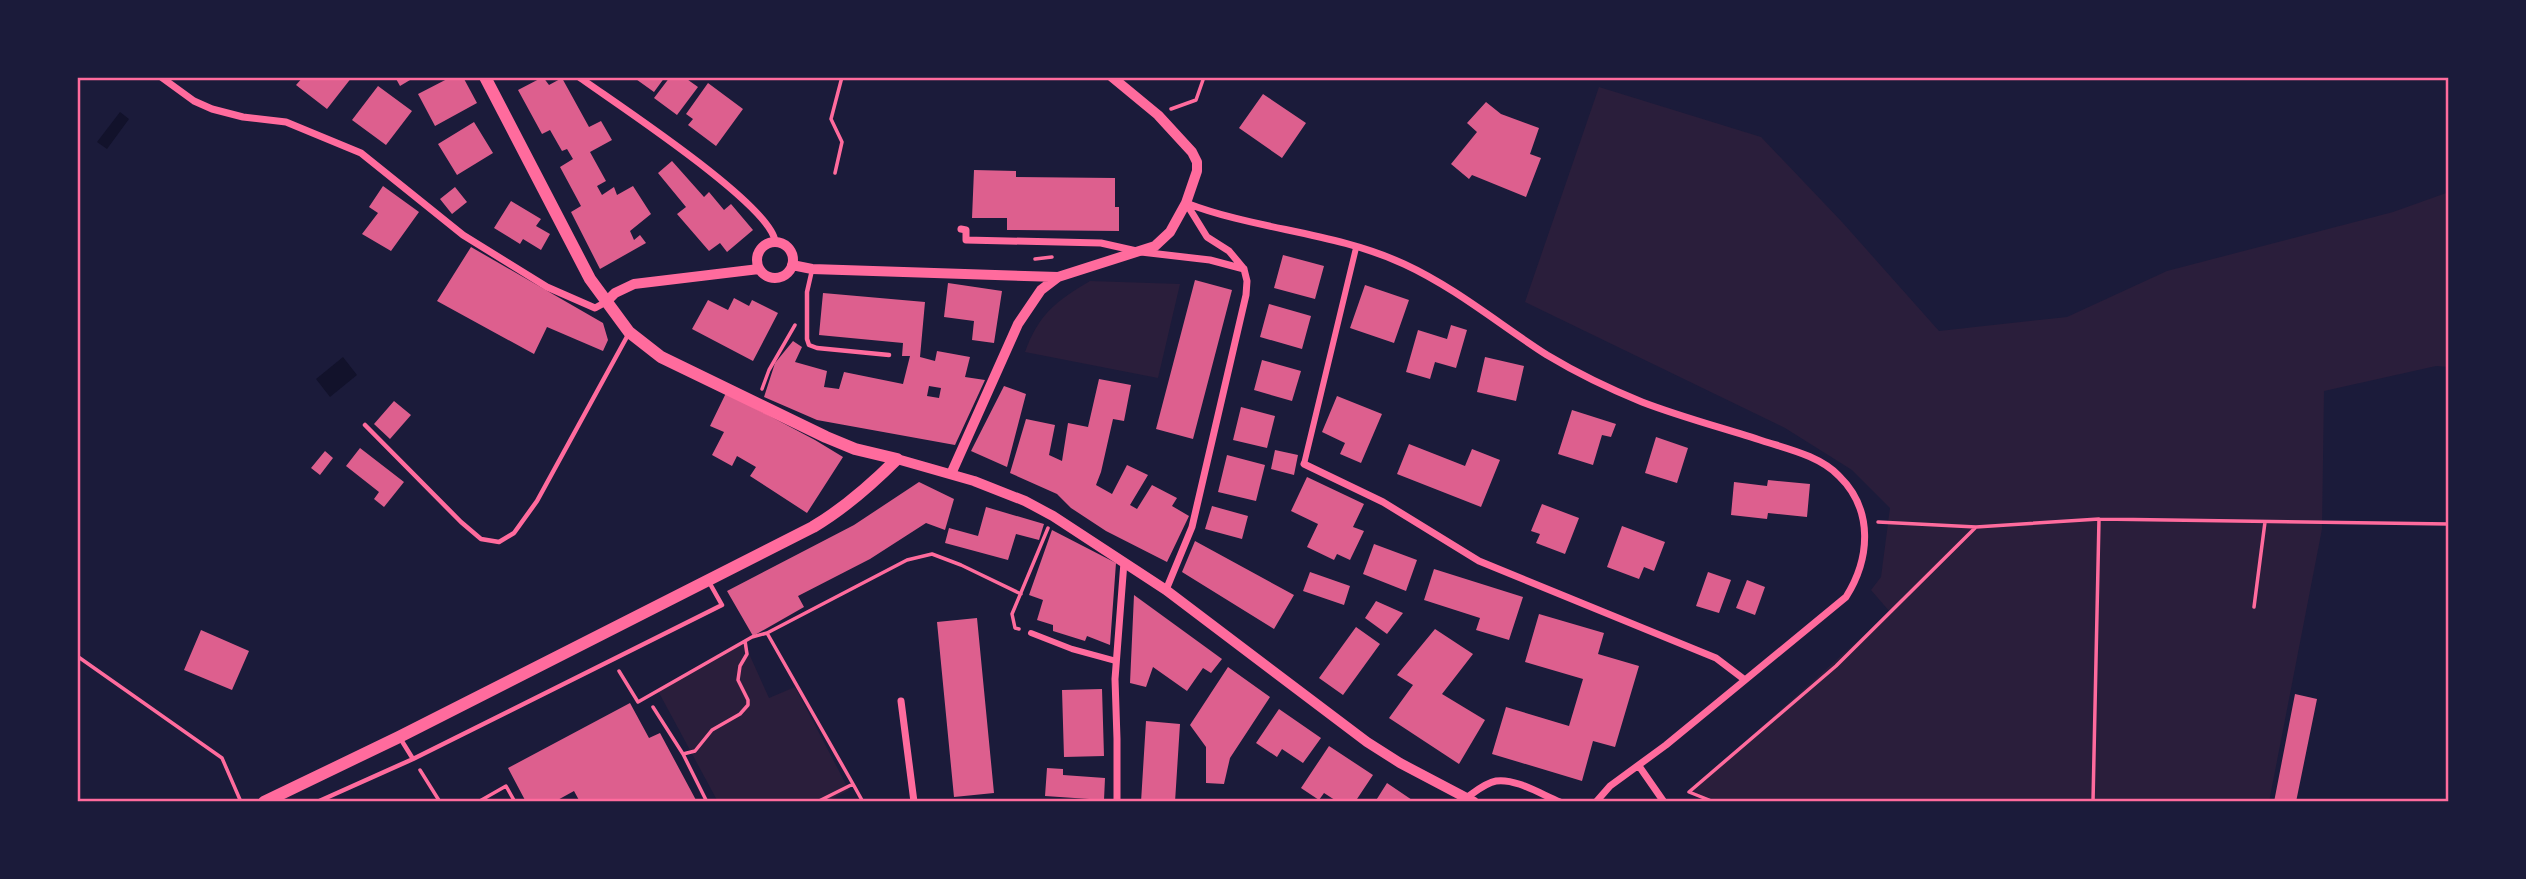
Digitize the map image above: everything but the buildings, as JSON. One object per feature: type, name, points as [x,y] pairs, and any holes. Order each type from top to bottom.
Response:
[{"type":"main road","points":[[264,802],[757,557],[843,509],[864,493],[897,460],[841,443],[757,403],[661,357],[629,332],[606,302],[572,247],[485,77]]},
{"type":"street","points":[[161,77],[194,101],[212,109],[243,117],[286,122],[360,153],[463,235],[547,287],[595,308],[615,293],[634,284],[758,268]]},
{"type":"street","points":[[579,77],[726,184],[764,220],[772,230],[775,241]]},
{"type":"street","points":[[792,265],[812,269],[1058,277],[1141,252],[1162,240],[1186,203],[1194,182],[1197,162],[1181,137],[1158,114],[1112,77]]},
{"type":"street","points":[[1186,203],[1204,210],[1356,247],[1420,272],[1548,355],[1598,383],[1643,402],[1799,453],[1825,465],[1851,489],[1864,522],[1866,542],[1860,572],[1846,597],[1639,766],[1610,786],[1596,802]]},
{"type":"street","points":[[1166,590],[1192,527],[1247,295],[1244,269],[1229,251],[1207,237],[1186,203]]},
{"type":"street","points":[[961,229],[966,230],[966,240],[1101,243],[1141,252],[1210,260],[1244,269]]},
{"type":"street","points":[[775,241],[789,248],[793,257],[792,265],[785,275],[775,278],[766,276],[756,263],[759,250],[775,241]]},
{"type":"street","points":[[1356,247],[1304,464],[1383,502],[1479,561],[1716,659],[1745,680]]},
{"type":"street","points":[[951,474],[1018,324],[1041,290],[1058,277]]},
{"type":"street","points":[[897,460],[951,474],[1026,501],[1166,590],[1367,742],[1400,763],[1470,800],[1486,785],[1503,781],[1560,802]]},
{"type":"street","points":[[1117,802],[1116,661],[1124,562]]},
{"type":"street","points":[[1031,634],[1116,661]]},
{"type":"street","points":[[901,701],[914,802]]},
{"type":"street","points":[[1639,766],[1664,802]]},
{"type":"lane","points":[[812,269],[807,292],[809,345],[889,355]]},
{"type":"lane","points":[[365,425],[481,540],[499,542],[514,533],[537,501],[629,332]]},
{"type":"lane","points":[[317,802],[413,759],[722,605],[708,580]]},
{"type":"lane","points":[[399,737],[413,759]]},
{"type":"path","points":[[835,173],[842,142],[831,119],[842,77]]},
{"type":"path","points":[[1158,114],[1196,100],[1204,77]]},
{"type":"path","points":[[757,403],[769,370],[795,325]]},
{"type":"path","points":[[1864,522],[1976,527],[2099,519],[2449,524]]},
{"type":"path","points":[[2093,802],[2099,519]]},
{"type":"path","points":[[2254,607],[2265,522]]},
{"type":"path","points":[[1031,634],[1015,628],[1012,614],[1050,524]]},
{"type":"path","points":[[1714,802],[1689,792],[1836,666],[1976,527]]},
{"type":"path","points":[[613,660],[638,702],[752,637],[767,633],[906,560],[932,554],[1021,594]]},
{"type":"path","points":[[767,633],[863,802]]},
{"type":"path","points":[[683,754],[695,751],[712,730],[745,711],[748,700],[738,680],[740,666],[747,654],[745,641]]},
{"type":"path","points":[[77,656],[222,758],[241,802]]},
{"type":"path","points":[[653,707],[683,754],[707,802]]},
{"type":"path","points":[[413,759],[440,802]]},
{"type":"path","points":[[817,802],[853,784]]},
{"type":"path","points":[[478,802],[506,786],[515,802]]},
{"type":"shaded area","points":[[1599,87],[1761,137],[1842,222],[1939,331],[2067,317],[2167,271],[2393,212],[2449,192],[2449,367],[2436,366],[2324,391],[2322,529],[2269,802],[1715,802],[1689,792],[1890,612],[1871,590],[1881,577],[1890,508],[1852,470],[1785,428],[1525,302]]},
{"type":"shaded area","points":[[120,112],[129,119],[107,149],[97,142]]},
{"type":"shaded area","points":[[1090,281],[1180,284],[1158,378],[1025,352],[1036,328],[1050,310],[1067,295]]},
{"type":"shaded area","points":[[343,357],[357,375],[330,397],[316,379]]},
{"type":"shaded area","points":[[752,637],[746,647],[769,698],[795,687],[849,790],[826,802],[718,802],[657,689]]}]
